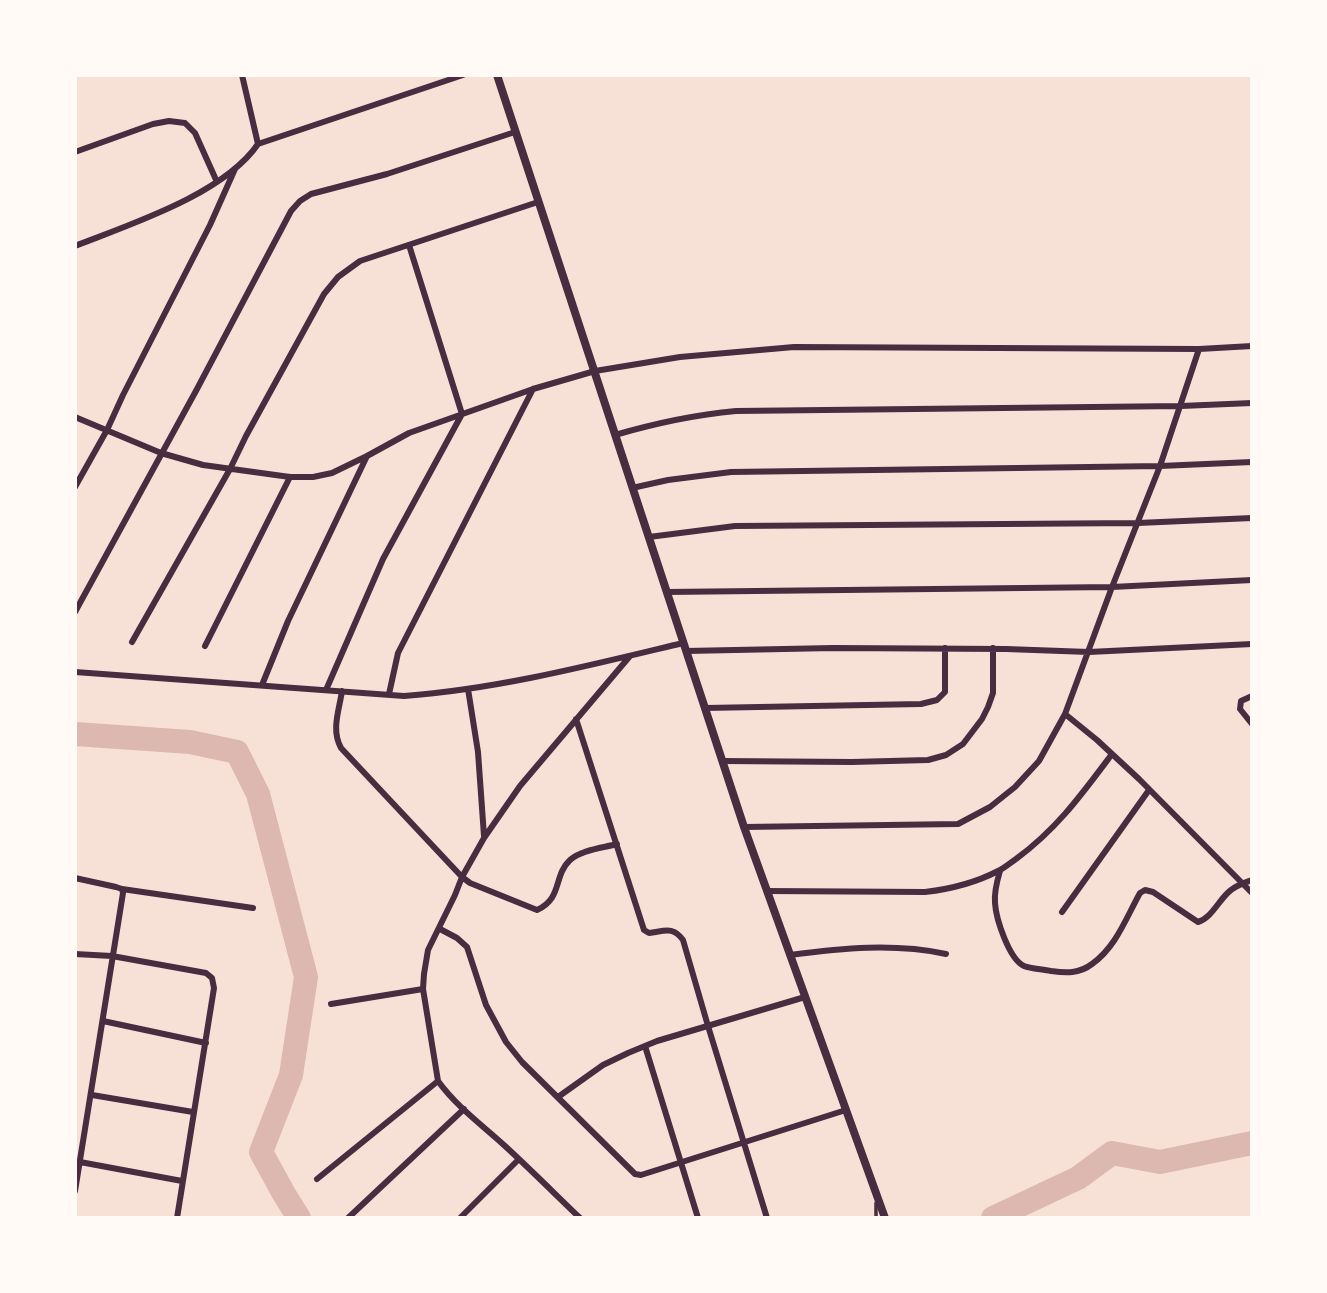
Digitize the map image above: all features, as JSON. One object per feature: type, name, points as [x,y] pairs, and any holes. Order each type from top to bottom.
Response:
[{"type":"street","points":[[252,75],[243,77],[258,144]]},
{"type":"street","points":[[75,246],[164,211],[217,182],[235,169],[258,144],[463,75]]},
{"type":"street","points":[[497,75],[744,827],[886,1218]]},
{"type":"street","points":[[75,152],[153,124],[169,121],[185,123],[195,132],[217,182]]},
{"type":"street","points":[[75,612],[203,378],[290,211],[311,194],[387,174],[515,132]]},
{"type":"street","points":[[75,487],[107,430],[210,225],[235,169]]},
{"type":"street","points":[[132,642],[318,306],[338,276],[360,261],[538,202]]},
{"type":"street","points":[[326,690],[383,559],[462,414],[409,244]]},
{"type":"street","points":[[75,417],[161,453],[204,465],[290,477],[313,477],[331,473],[409,433],[533,389],[594,371],[680,357],[794,347],[1199,349],[1252,346]]},
{"type":"street","points":[[744,827],[958,824],[990,807],[1015,787],[1039,761],[1065,714],[1160,467],[1199,349]]},
{"type":"street","points":[[389,694],[398,653],[533,389]]},
{"type":"street","points":[[615,435],[660,422],[736,411],[1181,406],[1252,402]]},
{"type":"street","points":[[262,685],[288,621],[368,456]]},
{"type":"street","points":[[632,488],[668,480],[731,472],[1160,467],[1252,462]]},
{"type":"street","points":[[205,646],[290,477]]},
{"type":"street","points":[[649,537],[735,526],[1138,523],[1252,518]]},
{"type":"street","points":[[667,592],[1112,587],[1252,580]]},
{"type":"street","points":[[75,671],[415,695],[468,689],[685,647],[993,648],[1089,652],[1252,644]]},
{"type":"street","points":[[705,708],[921,704],[937,700],[945,692],[946,648]]},
{"type":"street","points":[[722,761],[928,760],[946,755],[963,744],[988,707],[993,693],[993,648]]},
{"type":"street","points":[[580,1218],[519,1158],[464,1110],[438,1081],[423,989],[424,974],[428,950],[456,895],[462,877],[484,838],[520,786],[630,656]]},
{"type":"street","points":[[468,689],[478,752],[484,838]]},
{"type":"street","points":[[342,691],[335,730],[341,748],[470,883],[537,910],[552,899],[571,859],[617,844]]},
{"type":"street","points":[[1252,696],[1241,701],[1240,709],[1252,724]]},
{"type":"street","points":[[1065,714],[1112,754],[1252,893]]},
{"type":"street","points":[[576,719],[644,930],[649,933],[674,930],[683,940],[767,1218]]},
{"type":"street","points":[[767,891],[925,892],[969,884],[1000,871],[1046,835],[1069,811],[1112,754]]},
{"type":"street","points":[[1062,912],[1149,790]]},
{"type":"street","points":[[1000,871],[995,904],[1010,950],[1024,966],[1064,973],[1090,966],[1105,953],[1144,890],[1153,892],[1198,922],[1207,918],[1230,890],[1252,880]]},
{"type":"street","points":[[75,878],[122,889],[253,908]]},
{"type":"street","points":[[75,1191],[122,889]]},
{"type":"street","points":[[440,929],[467,947],[486,1005],[506,1042],[522,1062],[635,1174],[642,1175],[846,1111]]},
{"type":"street","points":[[790,955],[875,947],[908,947],[946,954]]},
{"type":"street","points":[[75,954],[112,956],[206,974],[212,978],[214,988],[177,1218]]},
{"type":"street","points":[[331,1004],[423,989]]},
{"type":"street","points":[[558,1097],[603,1065],[645,1046],[805,997]]},
{"type":"street","points":[[103,1021],[205,1043]]},
{"type":"street","points":[[645,1046],[698,1218]]},
{"type":"street","points":[[317,1178],[438,1081]]},
{"type":"street","points":[[92,1095],[193,1112]]},
{"type":"street","points":[[348,1218],[464,1110]]},
{"type":"street","points":[[460,1218],[519,1158]]},
{"type":"street","points":[[80,1162],[182,1181]]},
{"type":"lane","points":[[876,1218],[877,1194]]},
{"type":"waterway","points":[[75,734],[190,742],[237,752],[258,794],[306,977],[291,1075],[261,1152],[299,1218]]},
{"type":"waterway","points":[[993,1218],[1078,1178],[1112,1153],[1160,1162],[1252,1143]]}]
